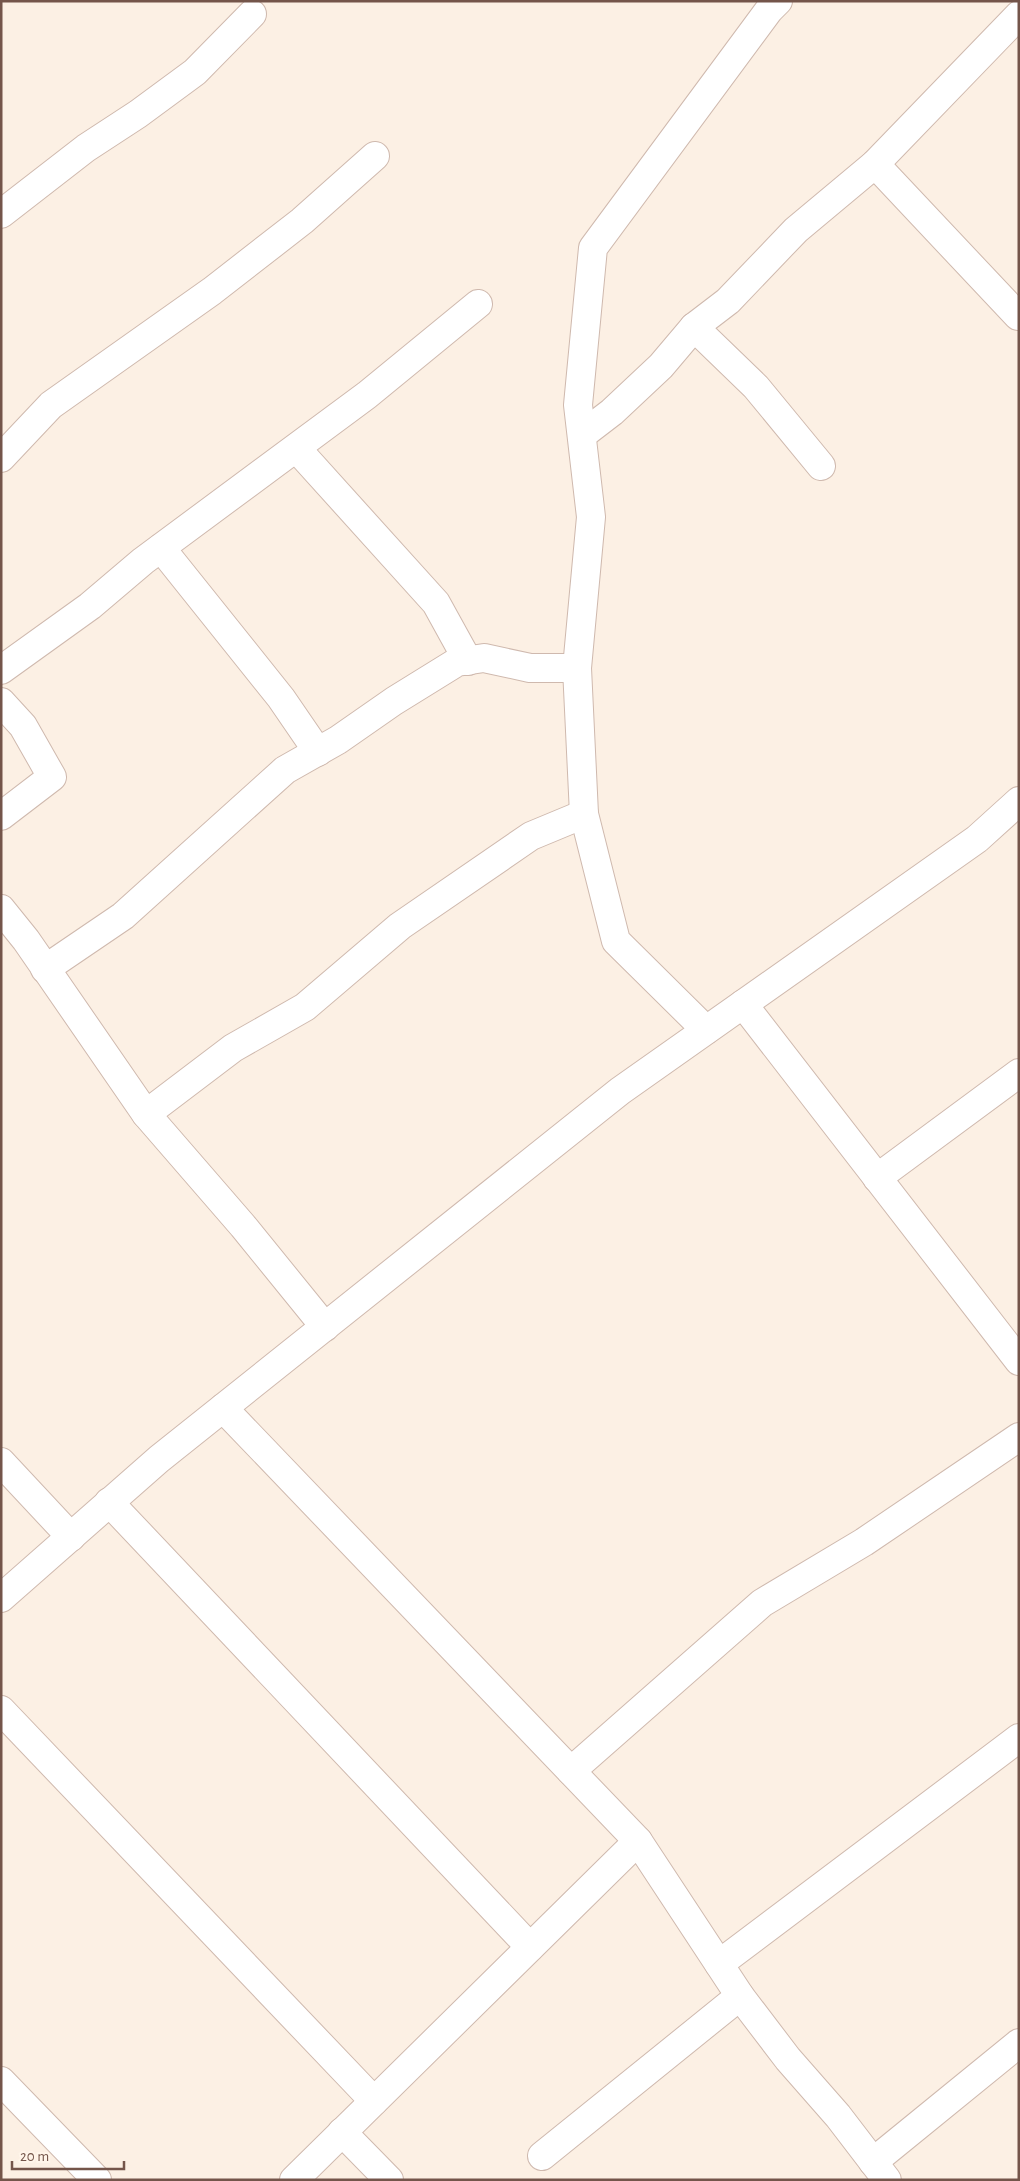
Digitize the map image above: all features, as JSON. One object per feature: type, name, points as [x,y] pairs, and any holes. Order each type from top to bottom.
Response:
[{"type":"street","points":[[706,1030],[616,941],[584,814],[576,668],[591,517],[578,405],[594,248],[769,10],[778,1]]},
{"type":"street","points":[[1,214],[86,148],[138,114],[195,72],[252,14]]},
{"type":"street","points":[[582,435],[612,412],[661,366],[694,327],[728,301],[796,230],[876,164],[1019,15]]},
{"type":"street","points":[[1,458],[51,405],[212,291],[302,221],[375,156]]},
{"type":"street","points":[[876,164],[1018,316]]},
{"type":"street","points":[[1,670],[90,606],[161,548],[368,395],[478,304]]},
{"type":"street","points":[[694,327],[756,387],[820,466]]},
{"type":"street","points":[[297,449],[436,603],[468,661]]},
{"type":"street","points":[[161,548],[281,698],[318,752]]},
{"type":"street","points":[[46,969],[123,916],[285,770],[318,752],[457,662],[484,658],[530,668],[576,668]]},
{"type":"street","points":[[1,702],[23,726],[52,777],[1,816]]},
{"type":"street","points":[[1,1598],[159,1459],[620,1091],[977,839],[1019,801]]},
{"type":"street","points":[[146,1114],[233,1048],[305,1007],[400,926],[531,836],[584,814]]},
{"type":"street","points":[[1,909],[46,969],[146,1114],[243,1226],[325,1327]]},
{"type":"street","points":[[743,1004],[1019,1361]]},
{"type":"street","points":[[877,1178],[1019,1073]]},
{"type":"street","points":[[223,1408],[638,1841],[740,1996],[788,2059],[838,2116],[880,2171],[1019,2043]]},
{"type":"street","points":[[571,1771],[762,1603],[864,1542],[1019,1437]]},
{"type":"street","points":[[1,1462],[70,1537]]},
{"type":"street","points":[[109,1502],[530,1947]]},
{"type":"street","points":[[1,1710],[374,2101]]},
{"type":"street","points":[[719,1964],[1019,1738]]},
{"type":"street","points":[[294,2180],[638,1841]]},
{"type":"street","points":[[542,2156],[740,1996]]},
{"type":"street","points":[[1,2081],[97,2180]]},
{"type":"street","points":[[342,2132],[389,2180]]}]
